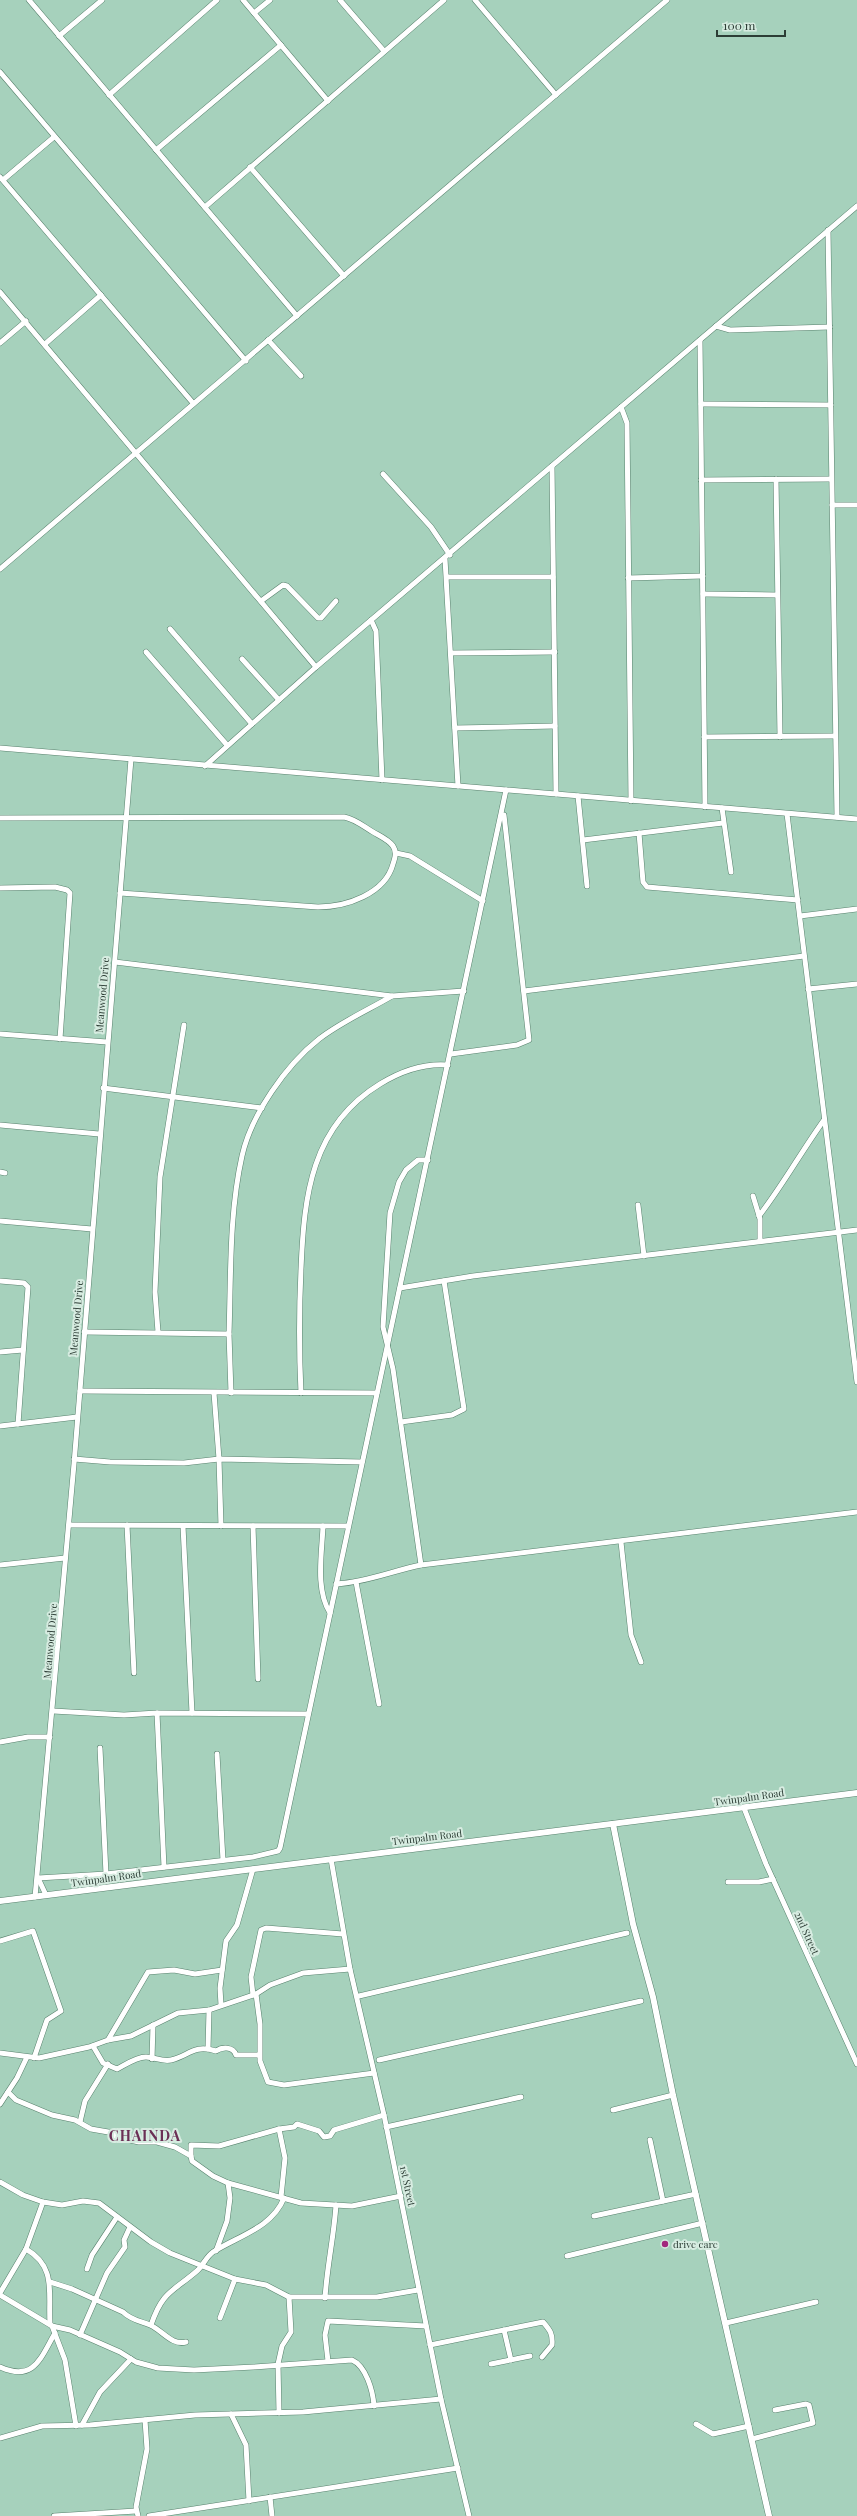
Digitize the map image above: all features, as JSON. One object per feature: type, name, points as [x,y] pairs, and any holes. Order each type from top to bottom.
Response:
[{"type":"main road","name":"Twinpalm Road","points":[[0,1901],[331,1858],[857,1793]]},
{"type":"main road","points":[[613,1824],[769,2516]]},
{"type":"street","points":[[30,0],[297,316]]},
{"type":"street","points":[[60,36],[102,0]]},
{"type":"street","points":[[109,94],[217,0]]},
{"type":"street","points":[[243,0],[328,101]]},
{"type":"street","points":[[254,13],[270,0]]},
{"type":"street","points":[[340,0],[384,51]]},
{"type":"street","points":[[205,207],[444,0]]},
{"type":"street","points":[[475,0],[556,95]]},
{"type":"street","points":[[0,569],[136,454],[193,403],[246,361],[268,340],[667,0]]},
{"type":"street","points":[[156,150],[281,45]]},
{"type":"street","points":[[0,72],[246,361]]},
{"type":"street","points":[[54,137],[1,178],[193,403]]},
{"type":"street","points":[[250,168],[344,276]]},
{"type":"street","points":[[205,766],[316,667],[448,557],[552,466],[857,206]]},
{"type":"street","points":[[828,230],[834,736],[837,817]]},
{"type":"street","points":[[0,292],[316,667]]},
{"type":"street","points":[[45,344],[101,294]]},
{"type":"street","points":[[0,343],[26,321]]},
{"type":"street","points":[[716,326],[730,330],[830,327]]},
{"type":"street","points":[[268,340],[301,376]]},
{"type":"street","points":[[700,340],[705,807]]},
{"type":"street","points":[[701,404],[831,404]]},
{"type":"street","points":[[621,407],[627,423],[631,801]]},
{"type":"street","points":[[552,466],[556,794]]},
{"type":"street","points":[[383,474],[436,533],[448,557],[458,786]]},
{"type":"street","points":[[702,480],[776,478],[831,479]]},
{"type":"street","points":[[776,478],[780,737]]},
{"type":"street","points":[[832,505],[857,505]]},
{"type":"street","points":[[628,578],[703,576]]},
{"type":"street","points":[[448,577],[553,577]]},
{"type":"street","points":[[261,601],[283,585],[287,586],[318,618],[321,618],[336,600]]},
{"type":"street","points":[[703,594],[777,595]]},
{"type":"street","points":[[371,620],[376,630],[382,780]]},
{"type":"street","points":[[170,629],[252,724]]},
{"type":"street","points":[[146,652],[227,745]]},
{"type":"street","points":[[451,653],[554,652]]},
{"type":"street","points":[[242,659],[279,700]]},
{"type":"street","points":[[455,728],[555,726]]},
{"type":"street","points":[[704,737],[834,736]]},
{"type":"street","points":[[0,748],[857,819]]},
{"type":"street","name":"Meanwood Drive","points":[[35,1897],[38,1878],[66,1558],[99,1134],[115,962],[131,759]]},
{"type":"street","points":[[46,1896],[38,1878],[106,1874],[253,1857],[278,1851],[280,1848],[348,1526],[451,1054],[506,790]]},
{"type":"street","points":[[578,796],[587,886]]},
{"type":"street","points":[[451,1054],[526,1043],[530,1035],[503,808]]},
{"type":"street","points":[[722,808],[731,872]]},
{"type":"street","points":[[787,814],[838,1232],[856,1364],[857,1382]]},
{"type":"street","points":[[0,818],[126,818],[207,816],[344,817],[352,818],[387,840],[393,846],[396,853],[390,872],[384,881],[366,896],[338,905],[318,907],[120,893]]},
{"type":"street","points":[[582,840],[723,823]]},
{"type":"street","points":[[639,833],[643,882],[647,887],[798,900]]},
{"type":"street","points":[[396,853],[410,856],[483,901]]},
{"type":"street","points":[[0,888],[55,887],[68,890],[70,893],[60,1039]]},
{"type":"street","points":[[800,916],[857,909]]},
{"type":"street","points":[[524,991],[804,956]]},
{"type":"street","points":[[115,962],[392,996],[428,995],[464,991]]},
{"type":"street","points":[[808,989],[857,984]]},
{"type":"street","points":[[231,1393],[229,1334],[233,1224],[236,1191],[246,1142],[262,1108],[282,1078],[314,1044],[332,1031],[392,996]]},
{"type":"street","points":[[158,1332],[155,1292],[157,1219],[161,1169],[184,1025]]},
{"type":"street","points":[[0,1034],[107,1042]]},
{"type":"street","points":[[301,1393],[298,1334],[302,1233],[311,1174],[323,1146],[339,1119],[366,1093],[391,1077],[412,1069],[434,1064],[448,1065]]},
{"type":"street","points":[[103,1088],[262,1108]]},
{"type":"street","points":[[759,1216],[778,1192],[824,1120]]},
{"type":"street","points":[[0,1126],[99,1134]]},
{"type":"street","points":[[421,1565],[401,1422],[383,1327],[388,1229],[392,1206],[399,1182],[406,1170],[418,1160],[428,1160]]},
{"type":"street","points":[[753,1196],[759,1216],[760,1241]]},
{"type":"street","points":[[638,1205],[644,1256]]},
{"type":"street","points":[[0,1221],[92,1229]]},
{"type":"street","points":[[400,1288],[444,1281],[857,1230]]},
{"type":"street","points":[[0,1281],[24,1283],[28,1287],[18,1424]]},
{"type":"street","points":[[401,1422],[452,1415],[464,1409],[444,1281]]},
{"type":"street","points":[[84,1332],[229,1334]]},
{"type":"street","points":[[0,1352],[23,1350]]},
{"type":"street","points":[[80,1391],[377,1394]]},
{"type":"street","points":[[214,1393],[219,1459],[221,1526]]},
{"type":"street","points":[[0,1426],[77,1417]]},
{"type":"street","points":[[74,1458],[110,1462],[184,1463],[219,1459],[362,1462]]},
{"type":"street","points":[[336,1584],[380,1577],[394,1570],[421,1565],[621,1542],[857,1512]]},
{"type":"street","points":[[68,1525],[348,1526]]},
{"type":"street","points":[[127,1525],[134,1673]]},
{"type":"street","points":[[183,1526],[192,1713]]},
{"type":"street","points":[[253,1526],[258,1679]]},
{"type":"street","points":[[323,1526],[322,1591],[325,1604],[330,1613]]},
{"type":"street","points":[[621,1542],[631,1635],[641,1662]]},
{"type":"street","points":[[0,1565],[66,1558]]},
{"type":"street","points":[[356,1582],[379,1704]]},
{"type":"street","points":[[53,1711],[124,1715],[157,1713],[308,1714]]},
{"type":"street","points":[[157,1713],[164,1867]]},
{"type":"street","points":[[0,1742],[28,1737],[50,1737]]},
{"type":"street","points":[[100,1748],[106,1874]]},
{"type":"street","points":[[217,1754],[222,1860]]},
{"type":"street","name":"2nd Street","points":[[744,1808],[773,1879],[857,2064]]},
{"type":"street","name":"1st Street","points":[[331,1858],[350,1969],[384,2115],[441,2399],[469,2516]]},
{"type":"street","points":[[221,2005],[222,1970],[226,1941],[237,1925],[253,1869]]},
{"type":"street","points":[[728,1882],[759,1882],[773,1879]]},
{"type":"street","points":[[343,1934],[261,1930],[251,1977],[260,2024],[260,2055],[268,2082],[284,2085],[374,2073]]},
{"type":"street","points":[[0,1941],[33,1931],[55,1989],[58,2006],[61,2011],[47,2020],[34,2058]]},
{"type":"street","points":[[360,1996],[627,1933]]},
{"type":"street","points":[[0,2053],[34,2058],[48,2057],[93,2046],[108,2040],[132,2036],[178,2013],[209,2010],[254,1995],[270,1985],[303,1973],[350,1969]]},
{"type":"street","points":[[108,2040],[148,1972],[174,1970],[195,1974],[222,1970]]},
{"type":"street","points":[[379,2060],[641,2001]]},
{"type":"street","points":[[208,2049],[209,2010]]},
{"type":"street","points":[[152,2059],[153,2025]]},
{"type":"street","points":[[93,2046],[104,2063],[108,2064],[109,2068],[117,2069],[137,2059],[146,2057],[152,2059],[171,2060],[188,2051],[208,2049],[216,2051],[221,2048],[231,2049],[236,2055],[260,2055]]},
{"type":"street","points":[[0,2104],[27,2057]]},
{"type":"street","points":[[80,2122],[85,2101],[108,2064]]},
{"type":"street","points":[[8,2092],[16,2100],[52,2114],[80,2122],[91,2129],[114,2133],[116,2137],[139,2142],[157,2142],[175,2147],[190,2156]]},
{"type":"street","points":[[613,2110],[673,2095]]},
{"type":"street","points":[[386,2127],[520,2097]]},
{"type":"street","points":[[384,2115],[334,2130],[330,2136],[324,2137],[313,2128],[297,2124],[294,2127],[279,2129],[219,2146],[191,2145],[190,2156],[192,2161],[212,2176],[228,2183],[301,2203],[352,2206],[401,2196]]},
{"type":"street","points":[[150,2325],[160,2301],[166,2298],[170,2290],[203,2265],[216,2251],[274,2216],[282,2197],[285,2158],[279,2129]]},
{"type":"street","points":[[650,2140],[663,2201]]},
{"type":"street","points":[[0,2182],[23,2195],[43,2202],[62,2205],[91,2201],[106,2206],[130,2227],[164,2249],[235,2279],[266,2286],[289,2297],[377,2297],[418,2290]]},
{"type":"street","points":[[216,2251],[228,2221],[230,2198],[228,2183]]},
{"type":"street","points":[[594,2216],[696,2194]]},
{"type":"street","points":[[43,2202],[26,2249],[0,2294],[51,2325],[80,2335],[120,2352],[131,2359],[158,2368],[185,2370],[352,2360],[357,2364],[370,2385],[374,2406]]},
{"type":"street","points":[[325,2298],[327,2270],[334,2236],[336,2205]]},
{"type":"street","points":[[87,2269],[95,2250],[117,2217]]},
{"type":"street","points":[[567,2256],[703,2223]]},
{"type":"street","points":[[80,2335],[107,2273],[125,2247],[124,2240],[130,2227]]},
{"type":"street","points":[[26,2249],[41,2260],[50,2282],[51,2325],[66,2360],[79,2425]]},
{"type":"street","points":[[220,2318],[235,2279]]},
{"type":"street","points":[[50,2282],[72,2289],[95,2301],[150,2325],[175,2341],[186,2342]]},
{"type":"street","points":[[279,2413],[278,2364],[282,2346],[291,2332],[289,2297]]},
{"type":"street","points":[[726,2323],[816,2302]]},
{"type":"street","points":[[328,2361],[325,2335],[328,2321],[426,2326]]},
{"type":"street","points":[[430,2345],[543,2322],[552,2331],[552,2345],[542,2357]]},
{"type":"street","points":[[504,2330],[511,2360]]},
{"type":"street","points":[[0,2367],[18,2373],[30,2370],[37,2363],[55,2333]]},
{"type":"street","points":[[491,2364],[530,2356]]},
{"type":"street","points":[[79,2425],[100,2392],[131,2359]]},
{"type":"street","points":[[0,2438],[36,2426],[79,2425],[231,2414],[279,2413],[374,2406],[441,2399]]},
{"type":"street","points":[[752,2439],[812,2423],[809,2405],[806,2404],[775,2410]]},
{"type":"street","points":[[231,2414],[246,2445],[249,2501]]},
{"type":"street","points":[[54,2516],[137,2513],[147,2449],[145,2420]]},
{"type":"street","points":[[696,2424],[714,2434],[749,2426]]},
{"type":"street","points":[[149,2516],[458,2468]]},
{"type":"street","points":[[270,2497],[272,2516]]},
{"type":"place","name":"drive care","points":[[665,2244]]},
{"type":"district","name":"CHAINDA","points":[[145,2136]]}]
